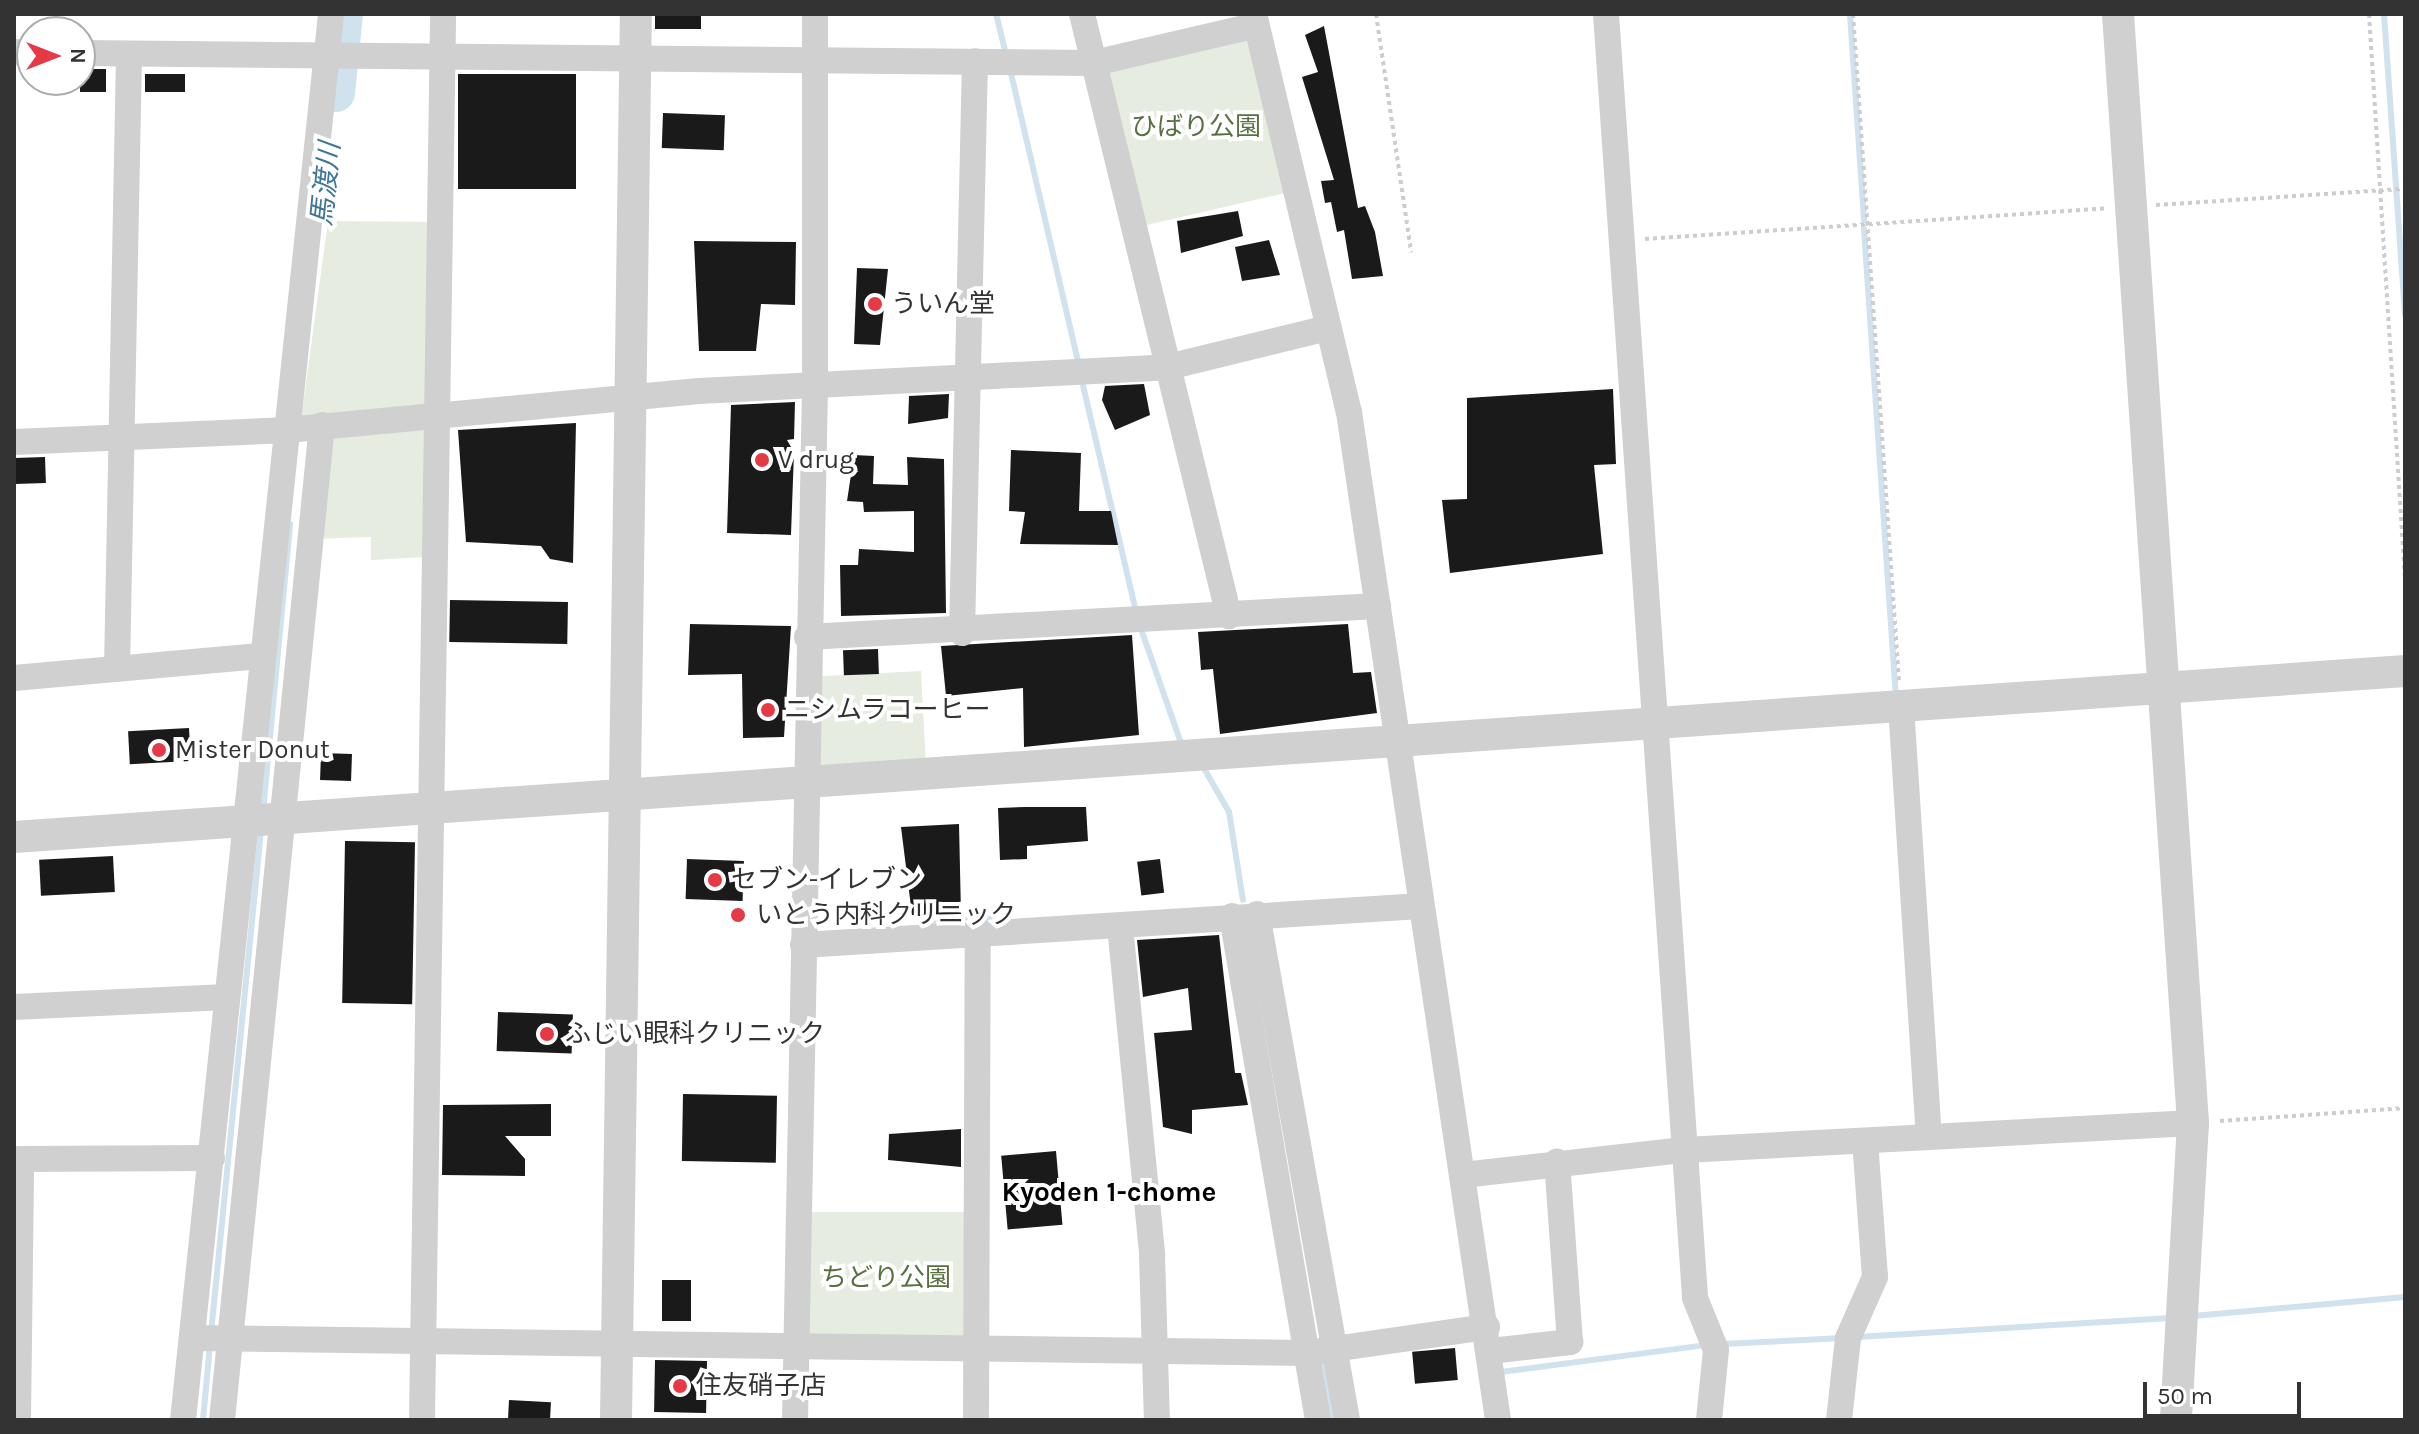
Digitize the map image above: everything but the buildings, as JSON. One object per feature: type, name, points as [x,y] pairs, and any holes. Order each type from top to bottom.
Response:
[{"type":"street","points":[[183,1420],[331,14]]},
{"type":"street","points":[[422,1420],[443,14]]},
{"type":"street","points":[[616,1420],[633,397],[636,14]]},
{"type":"street","points":[[795,1420],[803,782],[815,388],[815,14]]},
{"type":"street","points":[[1082,14],[1229,616]]},
{"type":"street","points":[[1606,14],[1695,1298],[1716,1350],[1709,1420]]},
{"type":"street","points":[[2118,14],[2193,1123],[2176,1420]]},
{"type":"street","points":[[96,53],[635,56],[1094,63],[1256,20],[1328,328],[1378,606],[1498,1420]]},
{"type":"street","points":[[117,669],[129,54]]},
{"type":"street","points":[[962,633],[964,376],[975,61]]},
{"type":"street","points":[[14,442],[123,441],[287,430],[633,397],[815,388],[964,376],[1168,367],[1328,328]]},
{"type":"street","points":[[222,1420],[322,425]]},
{"type":"street","points":[[807,637],[962,633],[1378,606]]},
{"type":"street","points":[[14,678],[262,656]]},
{"type":"street","points":[[14,837],[2405,671]]},
{"type":"street","points":[[1901,706],[1929,1137]]},
{"type":"street","points":[[803,945],[1421,906]]},
{"type":"street","points":[[1245,915],[1335,1348],[1347,1420]]},
{"type":"street","points":[[1245,915],[1318,1420]]},
{"type":"street","points":[[1120,926],[1158,1353],[1157,1420]]},
{"type":"street","points":[[976,1420],[978,934]]},
{"type":"street","points":[[14,1007],[227,997]]},
{"type":"street","points":[[1463,1175],[1557,1161],[1684,1150],[2193,1123]]},
{"type":"street","points":[[1839,1420],[1848,1338],[1875,1277],[1865,1141]]},
{"type":"street","points":[[18,1420],[17,1159],[212,1158]]},
{"type":"street","points":[[192,1338],[1158,1353],[1306,1353],[1335,1348],[1488,1339],[1570,1342],[1557,1161]]},
{"type":"path","points":[[1376,14],[1411,252]]},
{"type":"path","points":[[1853,14],[1901,706]]},
{"type":"path","points":[[2369,14],[2405,580]]},
{"type":"path","points":[[1622,241],[2405,189]]},
{"type":"path","points":[[2193,1123],[2405,1108]]},
{"type":"green space","name":"ひばり公園","points":[[1257,25],[1295,191],[1133,228],[1094,63]]},
{"type":"green space","points":[[328,221],[436,222],[425,557],[371,560],[371,537],[309,539],[322,428],[300,427]]},
{"type":"green space","points":[[921,671],[926,770],[820,775],[815,677]]},
{"type":"green space","name":"ちどり公園","points":[[803,1212],[967,1212],[967,1344],[803,1344]]},
{"type":"waterway","name":"馬渡川","points":[[336,93],[344,14]]},
{"type":"waterway","points":[[996,14],[1006,54]]},
{"type":"waterway","points":[[1850,14],[1864,221]]},
{"type":"waterway","points":[[2384,14],[2405,315]]},
{"type":"waterway","points":[[1010,69],[1079,366]]},
{"type":"waterway","points":[[1864,229],[1896,695]]},
{"type":"waterway","points":[[1081,377],[1136,611]]},
{"type":"waterway","points":[[263,811],[290,524]]},
{"type":"waterway","points":[[1140,626],[1181,743]]},
{"type":"waterway","points":[[1202,765],[1229,812],[1243,900]]},
{"type":"waterway","points":[[211,1333],[261,830]]},
{"type":"waterway","points":[[930,924],[994,918]]},
{"type":"waterway","points":[[2193,1316],[2405,1297]]},
{"type":"waterway","points":[[1858,1337],[2170,1318]]},
{"type":"waterway","points":[[1722,1344],[1843,1338]]},
{"type":"waterway","points":[[203,1420],[210,1344]]},
{"type":"waterway","points":[[1501,1372],[1707,1345]]},
{"type":"waterway","points":[[1322,1361],[1333,1420]]},
{"type":"place","name":"ういん堂","points":[[875,304]]},
{"type":"place","name":"V drug","points":[[762,460]]},
{"type":"place","name":"ニシムラコーヒー","points":[[768,710]]},
{"type":"place","name":"Mister Donut","points":[[159,750]]},
{"type":"place","name":"セブン-イレブン","points":[[715,880]]},
{"type":"place","name":"いとう内科クリニック","points":[[738,915]]},
{"type":"place","name":"ふじい眼科クリニック","points":[[547,1034]]},
{"type":"place","name":"住友硝子店","points":[[680,1386]]},
{"type":"district","name":"Kyoden 1-chome","points":[[1109,1192]]}]
